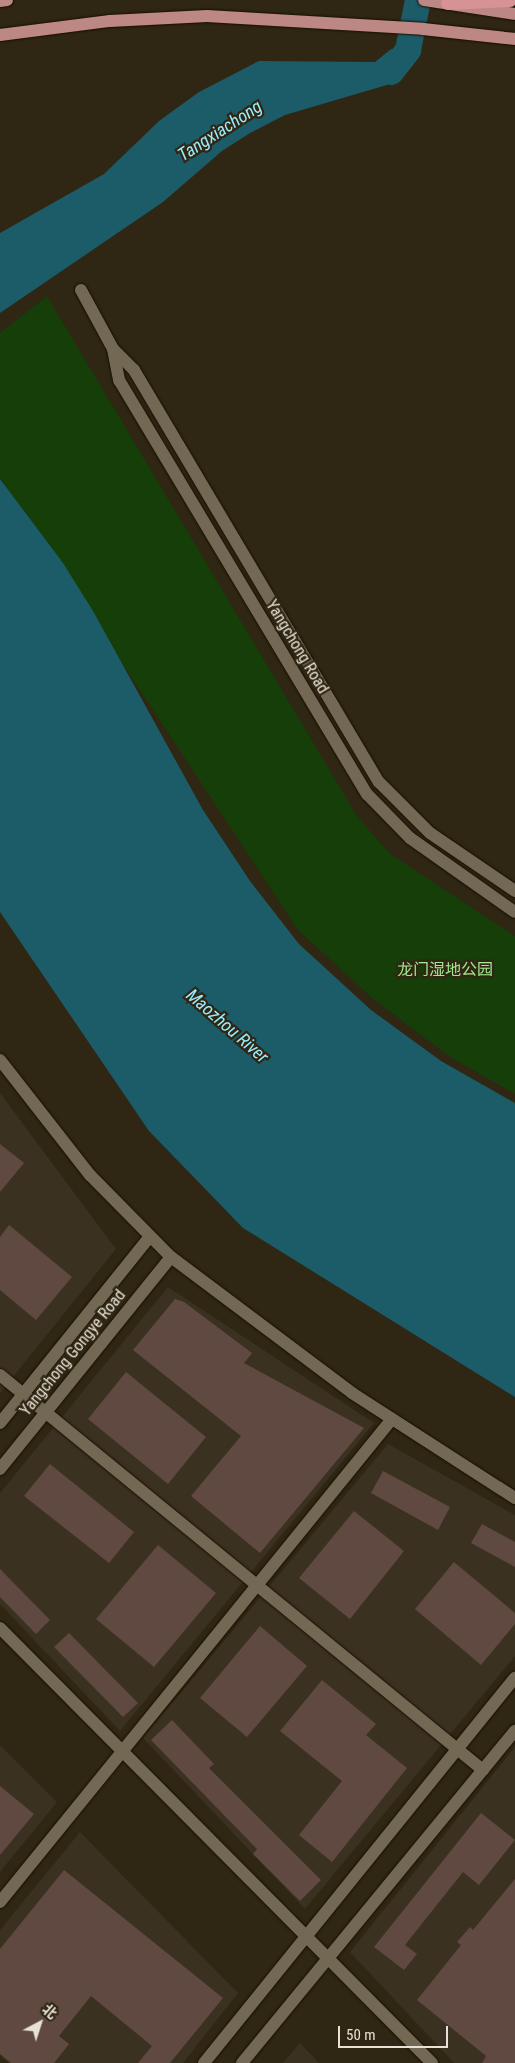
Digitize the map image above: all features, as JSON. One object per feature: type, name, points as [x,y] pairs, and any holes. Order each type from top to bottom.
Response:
[{"type":"highway","points":[[448,3],[510,0]]},
{"type":"main road","points":[[0,1],[7,0]]},
{"type":"main road","points":[[424,0],[515,14]]},
{"type":"main road","points":[[0,35],[110,21],[207,16],[413,28],[515,39]]},
{"type":"street","name":"Yangchong Road","points":[[81,290],[113,349],[134,370],[379,782],[430,833],[515,891]]},
{"type":"street","name":"Yangchong Road","points":[[113,349],[119,380],[367,794],[417,843],[515,912]]},
{"type":"street","points":[[0,1060],[90,1176],[171,1257],[275,1337],[392,1419],[515,1498]]},
{"type":"street","name":"Yangchong Gongye Road","points":[[0,1423],[150,1238]]},
{"type":"street","name":"Yangchong Gongye Road","points":[[0,1469],[171,1257]]},
{"type":"street","points":[[0,1375],[22,1396],[255,1587],[483,1770]]},
{"type":"street","points":[[0,1902],[121,1750],[392,1419]]},
{"type":"street","points":[[0,1628],[432,2063]]},
{"type":"street","points":[[204,2063],[307,1938],[515,1678]]},
{"type":"street","points":[[242,2063],[515,1731]]},
{"type":"shaded area","points":[[0,1093],[116,1249],[0,1393]]},
{"type":"shaded area","points":[[168,1287],[374,1423],[120,1731],[0,1604],[0,1493]]},
{"type":"shaded area","points":[[388,1444],[515,1515],[515,1656],[305,1909],[143,1738]]},
{"type":"shaded area","points":[[0,1745],[57,1802],[0,1872]]},
{"type":"shaded area","points":[[515,1747],[515,2063],[454,2063],[350,1952]]},
{"type":"shaded area","points":[[80,1832],[238,1993],[183,2063],[9,2063],[0,2056],[0,1930]]},
{"type":"shaded area","points":[[300,2043],[319,2063],[283,2063]]},
{"type":"green space","name":"龙门湿地公园","points":[[47,296],[357,816],[389,853],[515,936],[515,1094],[450,1057],[372,998],[298,930],[0,478],[0,333]]},
{"type":"water","points":[[399,44],[420,45],[413,65],[397,82],[285,115],[250,133],[222,151],[163,202],[0,313],[0,233],[104,174],[159,121],[199,92],[259,61],[375,62],[391,49],[396,50]]},
{"type":"water","name":"Maozhou River","points":[[0,479],[63,563],[93,611],[203,810],[250,881],[299,944],[371,1010],[441,1061],[515,1103],[515,1397],[243,1228],[149,1131],[0,912]]},
{"type":"building","points":[[0,1144],[24,1163],[0,1192]]},
{"type":"building","points":[[9,1225],[72,1277],[36,1320],[0,1290],[0,1237]]},
{"type":"building","points":[[175,1299],[184,1302],[252,1353],[244,1363],[364,1428],[260,1553],[191,1496],[241,1436],[133,1350]]},
{"type":"building","points":[[126,1372],[206,1437],[168,1484],[88,1419]]},
{"type":"building","points":[[50,1464],[134,1532],[109,1563],[24,1496]]},
{"type":"building","points":[[383,1471],[450,1507],[438,1530],[371,1493]]},
{"type":"building","points":[[354,1511],[404,1551],[350,1619],[299,1578]]},
{"type":"building","points":[[482,1524],[515,1542],[515,1567],[471,1543]]},
{"type":"building","points":[[158,1545],[216,1593],[154,1667],[96,1619]]},
{"type":"building","points":[[454,1562],[515,1613],[515,1624],[481,1665],[415,1609]]},
{"type":"building","points":[[0,1569],[50,1620],[36,1634],[0,1597]]},
{"type":"building","points":[[260,1626],[307,1666],[247,1737],[200,1698]]},
{"type":"building","points":[[69,1633],[138,1703],[123,1717],[54,1647]]},
{"type":"building","points":[[322,1680],[376,1724],[366,1735],[407,1768],[332,1862],[299,1835],[342,1781],[280,1731]]},
{"type":"building","points":[[172,1720],[214,1764],[209,1768],[321,1880],[300,1901],[253,1854],[257,1849],[151,1740]]},
{"type":"building","points":[[0,1786],[34,1814],[0,1855]]},
{"type":"building","points":[[481,1813],[515,1840],[479,1885],[463,1872],[405,1945],[417,1954],[404,1970],[374,1947]]},
{"type":"building","points":[[64,1870],[223,1998],[170,2063],[138,2063],[152,2046],[91,1996],[59,2036],[69,2044],[54,2063],[11,2063],[0,2054],[0,1949]]},
{"type":"building","points":[[515,1879],[515,2063],[482,2063],[486,2056],[417,2000],[461,1945],[457,1942],[470,1927],[473,1930]]},
{"type":"waterway","name":"Tangxiachong","points":[[391,72],[408,50],[418,0]]}]
